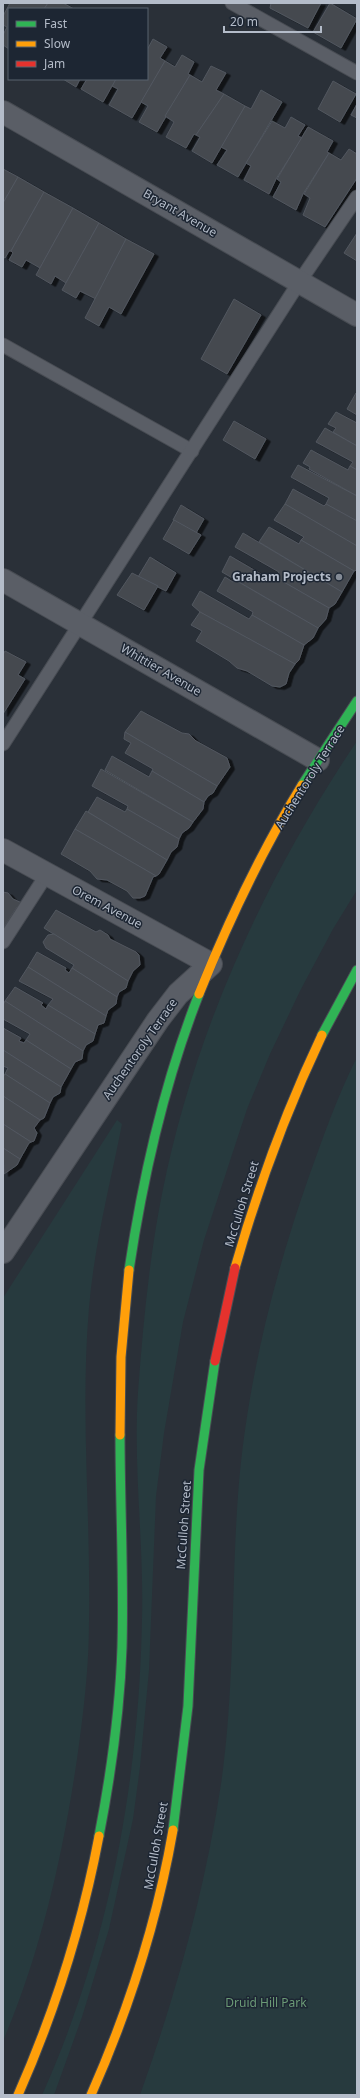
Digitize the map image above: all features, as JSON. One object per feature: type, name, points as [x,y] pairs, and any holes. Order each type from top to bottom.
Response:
[{"type":"main road","name":"Auchentoroly Terrace","points":[[212,964],[249,881],[318,760],[357,701]]},
{"type":"main road","points":[[18,2095],[41,2041],[66,1969],[83,1910],[101,1832],[111,1762],[122,1636],[122,1550],[118,1417],[124,1319],[134,1238],[151,1153],[170,1075],[212,964]]},
{"type":"main road","name":"McCulloh Street","points":[[91,2095],[113,2050],[132,1996],[157,1908],[174,1824],[185,1739],[190,1667],[193,1556],[199,1469],[211,1379],[231,1281],[268,1157],[301,1078],[333,1010],[357,970]]},
{"type":"main road","points":[[101,2095],[113,2050]]},
{"type":"street","name":"Bryant Avenue","points":[[3,112],[357,315]]},
{"type":"street","name":"Whittier Avenue","points":[[3,580],[318,760]]},
{"type":"street","name":"Orem Avenue","points":[[3,850],[212,964]]},
{"type":"street","name":"Auchentoroly Terrace","points":[[3,1252],[158,1020],[178,994],[212,964]]},
{"type":"lane","points":[[232,3],[357,73]]},
{"type":"lane","points":[[3,744],[300,281],[357,197]]},
{"type":"lane","points":[[3,345],[192,451]]},
{"type":"lane","points":[[3,942],[47,874]]},
{"type":"green space","points":[[357,741],[357,890],[333,929],[300,991],[270,1054],[247,1109],[204,1240],[183,1322],[164,1433],[156,1496],[149,1670],[140,1767],[133,1819],[109,1929],[82,2017],[54,2095],[42,2095],[65,2038],[85,1981],[102,1922],[116,1862],[127,1802],[135,1741],[140,1680],[142,1619],[142,1562],[137,1448],[138,1392],[144,1317],[153,1243],[162,1194],[176,1134],[193,1074],[237,958],[263,902],[292,847]]},
{"type":"green space","name":"Druid Hill Park","points":[[357,1057],[357,2095],[140,2095],[166,2019],[188,1941],[207,1863],[221,1784],[229,1712],[238,1495],[247,1415],[262,1336],[294,1220],[330,1119]]},
{"type":"green space","points":[[117,1120],[122,1124],[103,1216],[91,1285],[86,1347],[85,1386],[89,1543],[89,1638],[82,1720],[66,1826],[50,1899],[29,1971],[3,2041],[3,1298]]},
{"type":"building","points":[[10,3],[48,3],[45,8],[8,8],[8,48],[3,45],[3,35],[7,27],[3,25],[3,16]]},
{"type":"building","points":[[48,3],[63,3],[72,8],[45,8]]},
{"type":"building","points":[[271,3],[321,3],[308,28],[270,8]]},
{"type":"building","points":[[330,3],[357,19],[341,48],[313,32]]},
{"type":"building","points":[[153,39],[167,47],[160,58],[165,61],[132,118],[109,105],[118,89],[112,86],[115,80],[148,80],[148,48]]},
{"type":"building","points":[[182,55],[194,62],[188,74],[190,75],[157,132],[139,122],[148,106],[141,102],[165,61],[175,67]]},
{"type":"building","points":[[211,66],[226,73],[216,90],[224,94],[196,135],[194,134],[186,148],[166,137],[174,122],[165,116],[190,75],[202,82]]},
{"type":"building","points":[[65,80],[80,80],[76,87]]},
{"type":"building","points":[[86,80],[115,80],[103,102],[81,89]]},
{"type":"building","points":[[333,81],[356,94],[340,122],[318,109]]},
{"type":"building","points":[[261,90],[282,102],[238,177],[217,165],[227,150],[221,147],[245,106],[251,109]]},
{"type":"building","points":[[224,94],[245,106],[212,163],[192,151],[200,137],[196,135]]},
{"type":"building","points":[[357,104],[357,118],[351,115]]},
{"type":"building","points":[[291,117],[305,125],[298,136],[302,138],[276,179],[269,194],[244,180],[251,166],[246,163],[272,121],[285,128]]},
{"type":"building","points":[[308,127],[333,141],[327,152],[329,153],[303,194],[296,210],[273,197],[281,182],[277,179]]},
{"type":"building","points":[[349,149],[357,154],[357,178],[325,227],[303,215],[310,198],[304,194],[329,153],[341,160]]},
{"type":"building","points":[[3,169],[18,177],[3,203]]},
{"type":"building","points":[[18,177],[44,192],[11,251],[9,251],[5,258],[3,257],[3,203]]},
{"type":"building","points":[[44,192],[73,208],[40,268],[26,260],[22,267],[9,260],[13,253],[11,251]]},
{"type":"building","points":[[73,208],[99,223],[66,283],[55,276],[51,284],[36,275]]},
{"type":"building","points":[[99,223],[126,239],[96,299],[80,291],[76,298],[62,290]]},
{"type":"building","points":[[357,233],[357,261],[344,253]]},
{"type":"building","points":[[126,239],[154,254],[121,314],[109,307],[99,326],[85,318]]},
{"type":"building","points":[[234,299],[261,315],[227,374],[201,359]]},
{"type":"building","points":[[356,393],[357,394],[357,415],[347,409]]},
{"type":"building","points":[[336,412],[357,423],[357,446],[333,432],[336,428],[328,424]]},
{"type":"building","points":[[234,421],[266,439],[255,459],[223,440]]},
{"type":"building","points":[[325,428],[357,446],[357,470],[350,466],[353,462],[316,442]]},
{"type":"building","points":[[311,450],[348,470],[350,466],[357,470],[357,496],[309,469],[310,467],[303,463]]},
{"type":"building","points":[[298,465],[357,496],[357,521],[326,504],[329,498],[291,477]]},
{"type":"building","points":[[293,489],[324,506],[326,504],[357,521],[357,546],[285,504]]},
{"type":"building","points":[[285,504],[357,546],[357,570],[354,571],[301,540],[304,537],[274,520]]},
{"type":"building","points":[[181,505],[204,519],[196,533],[173,520]]},
{"type":"building","points":[[174,520],[201,535],[189,554],[163,539]]},
{"type":"building","points":[[269,527],[299,544],[301,540],[354,571],[342,592],[259,542]]},
{"type":"building","points":[[243,533],[342,592],[335,604],[329,608],[275,577],[279,572],[235,547]]},
{"type":"building","points":[[230,556],[273,581],[275,577],[329,608],[326,619],[318,628],[222,572]]},
{"type":"building","points":[[150,557],[176,573],[166,591],[138,577]]},
{"type":"building","points":[[132,573],[158,586],[144,610],[117,595]]},
{"type":"building","points":[[225,577],[233,582],[235,580],[318,628],[313,638],[304,645],[252,615],[253,612],[217,591]]},
{"type":"building","points":[[200,591],[249,619],[252,615],[304,645],[299,660],[295,664],[200,612],[192,605]]},
{"type":"building","points":[[200,612],[295,664],[289,673],[286,684],[280,687],[272,686],[247,671],[237,668],[229,661],[196,641],[202,631],[191,625]]},
{"type":"building","points":[[5,651],[26,662],[18,675],[25,679],[3,714],[3,655]]},
{"type":"building","points":[[141,711],[182,733],[189,734],[196,741],[227,758],[230,767],[217,786],[125,732]]},
{"type":"building","points":[[125,732],[217,786],[213,793],[208,796],[204,802],[125,753],[131,743],[124,739]]},
{"type":"building","points":[[112,756],[149,777],[152,771],[204,802],[203,809],[193,822],[105,770]]},
{"type":"building","points":[[101,769],[193,822],[189,828],[182,833],[179,839],[127,809],[128,806],[92,786]]},
{"type":"building","points":[[97,797],[125,812],[127,809],[179,839],[177,847],[171,852],[167,860],[88,812]]},
{"type":"building","points":[[86,811],[167,860],[159,874],[156,876],[75,829]]},
{"type":"building","points":[[75,829],[156,876],[153,877],[145,896],[133,898],[127,891],[107,880],[97,879],[90,871],[61,854]]},
{"type":"building","points":[[3,892],[8,893],[13,899],[22,903],[19,908],[17,907],[3,929]]},
{"type":"building","points":[[56,910],[96,932],[100,930],[108,935],[110,939],[136,952],[139,955],[140,965],[133,971],[128,981],[44,928]]},
{"type":"building","points":[[54,934],[128,981],[126,988],[119,992],[117,997],[72,968],[74,965],[46,948],[43,942],[48,935]]},
{"type":"building","points":[[37,952],[66,968],[65,970],[69,973],[72,968],[117,997],[116,1004],[108,1010],[106,1016],[28,967]]},
{"type":"building","points":[[28,967],[106,1016],[104,1023],[98,1025],[95,1034],[48,1005],[53,999],[19,981]]},
{"type":"building","points":[[15,987],[43,1003],[41,1005],[46,1009],[48,1005],[95,1034],[93,1041],[86,1045],[83,1051],[5,1001]]},
{"type":"building","points":[[5,1001],[83,1051],[82,1059],[75,1062],[71,1069],[26,1040],[30,1034],[3,1019],[3,1005]]},
{"type":"building","points":[[3,1028],[21,1038],[19,1041],[24,1043],[26,1040],[71,1069],[61,1087],[3,1050]]},
{"type":"building","points":[[3,1050],[61,1087],[60,1093],[53,1097],[50,1103],[5,1074],[8,1068],[3,1066]]},
{"type":"building","points":[[5,1074],[50,1103],[44,1118],[40,1120],[3,1096],[3,1077]]},
{"type":"building","points":[[3,1096],[40,1120],[34,1128],[37,1133],[34,1141],[31,1142],[3,1124]]},
{"type":"building","points":[[3,1124],[31,1142],[20,1159],[3,1148]]},
{"type":"building","points":[[3,1148],[20,1159],[17,1165],[4,1174]]},
{"type":"traffic: fast","points":[[302,785],[357,701]]},
{"type":"traffic: fast","points":[[322,1035],[357,970]]},
{"type":"traffic: fast","points":[[129,1270],[141,1200],[156,1130],[175,1061],[199,994]]},
{"type":"traffic: fast","points":[[173,1830],[188,1706],[199,1470],[215,1361]]},
{"type":"traffic: fast","points":[[99,1836],[114,1742],[121,1671],[123,1594],[120,1435]]},
{"type":"traffic: slow","points":[[199,994],[246,888],[287,810],[302,785]]},
{"type":"traffic: slow","points":[[235,1268],[263,1179],[296,1092],[322,1035]]},
{"type":"traffic: slow","points":[[120,1435],[121,1357],[129,1270]]},
{"type":"traffic: slow","points":[[91,2095],[118,2030],[140,1965],[159,1898],[173,1830]]},
{"type":"traffic: slow","points":[[18,2095],[44,2032],[66,1968],[76,1935],[99,1836]]},
{"type":"traffic: jam","points":[[215,1361],[235,1268]]},
{"type":"place","name":"Graham Projects","points":[[339,577]]}]
